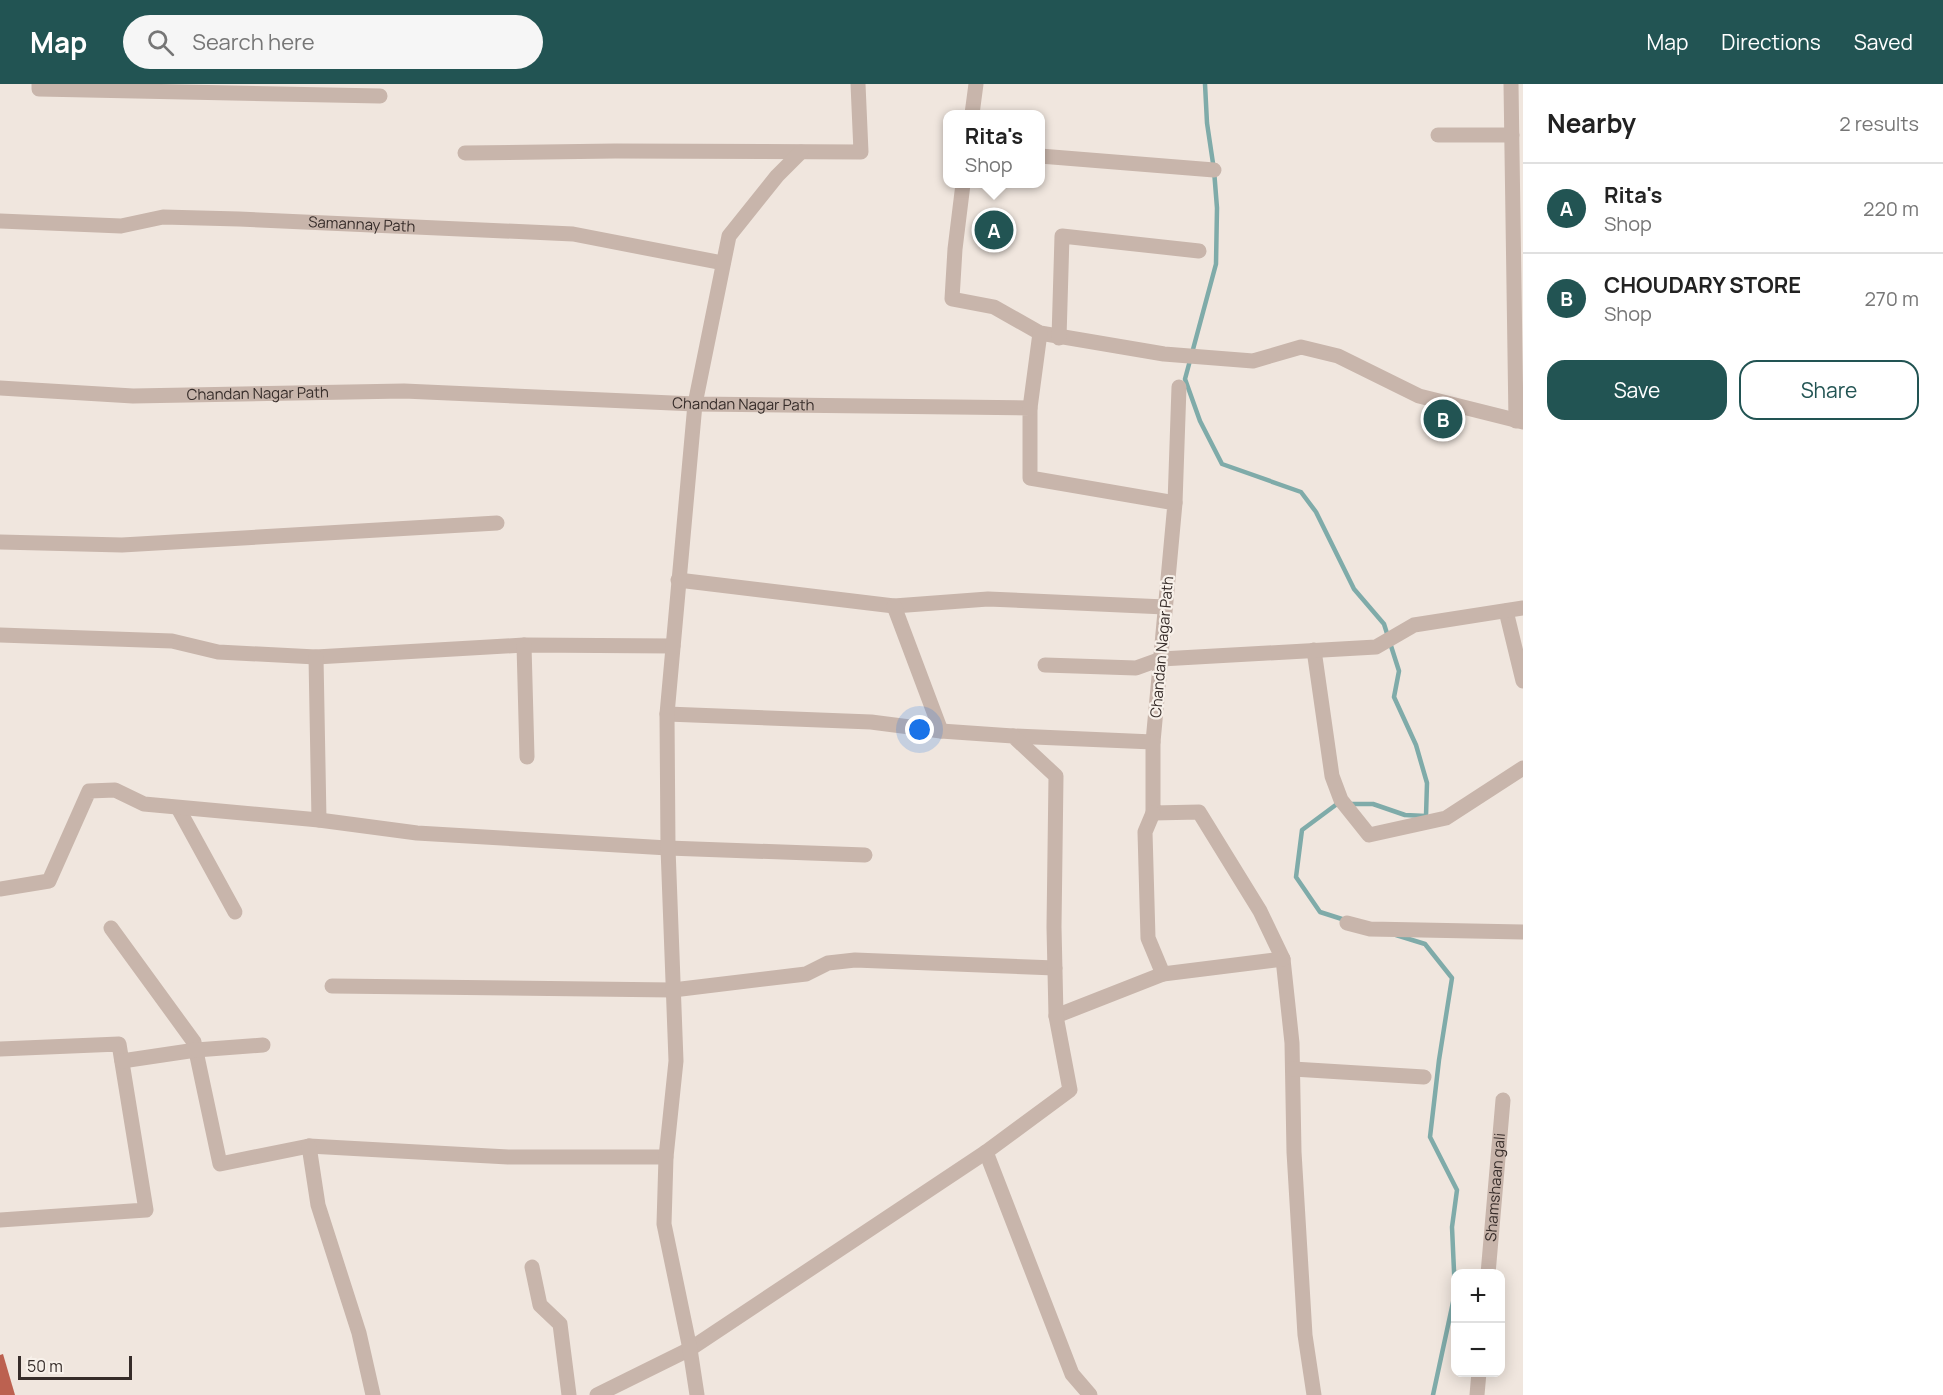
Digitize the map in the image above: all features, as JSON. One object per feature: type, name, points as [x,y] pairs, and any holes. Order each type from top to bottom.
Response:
[{"type":"street","points":[[39,84],[39,88],[179,88],[380,96]]},
{"type":"street","points":[[465,153],[861,152],[858,84]]},
{"type":"street","points":[[973,110],[976,84]]},
{"type":"street","points":[[962,188],[952,299],[993,307],[1040,333],[1059,338],[1164,354],[1252,361],[1301,347],[1338,356],[1419,396],[1520,422],[1511,84]]},
{"type":"street","points":[[1438,135],[1512,135]]},
{"type":"street","points":[[697,1395],[690,1349],[664,1224],[666,1157],[676,1061],[668,848],[667,714],[678,580],[695,404],[729,236],[777,176],[801,152]]},
{"type":"street","points":[[1045,156],[1214,170]]},
{"type":"street","name":"Samannay Path","points":[[0,221],[121,226],[163,217],[573,234],[723,263]]},
{"type":"street","points":[[1059,338],[1062,236],[1199,251]]},
{"type":"street","points":[[1040,333],[1030,408],[1030,478],[1175,503]]},
{"type":"street","name":"Chandan Nagar Path","points":[[1163,974],[1148,938],[1144,832],[1153,813],[1153,742],[1175,503],[1179,387]]},
{"type":"street","name":"Chandan Nagar Path","points":[[0,388],[134,396],[404,391],[695,404],[1030,408]]},
{"type":"street","points":[[0,542],[122,544],[497,523]]},
{"type":"street","points":[[678,580],[894,606],[988,599],[1165,607]]},
{"type":"street","points":[[894,606],[941,731]]},
{"type":"street","points":[[1045,665],[1136,668],[1161,659],[1376,646],[1414,626],[1523,608]]},
{"type":"street","points":[[1506,611],[1523,681]]},
{"type":"street","points":[[0,635],[172,640],[218,652],[316,657],[525,645],[673,646]]},
{"type":"street","points":[[525,645],[527,757]]},
{"type":"street","points":[[1314,650],[1332,776],[1341,800],[1369,835],[1446,818],[1523,768]]},
{"type":"street","points":[[316,657],[319,820]]},
{"type":"street","points":[[667,714],[871,722],[941,731],[1153,742]]},
{"type":"street","points":[[597,1395],[690,1349],[986,1152],[1070,1090],[1056,1016],[1054,968],[1056,776],[1013,736]]},
{"type":"street","points":[[0,888],[49,881],[88,791],[115,790],[144,804],[319,820],[417,833],[668,848],[865,855]]},
{"type":"street","points":[[178,808],[235,912]]},
{"type":"street","points":[[1153,813],[1199,812],[1260,911],[1283,959],[1292,1043],[1294,1152],[1305,1335],[1314,1395]]},
{"type":"street","points":[[1347,923],[1370,929],[1523,932]]},
{"type":"street","points":[[111,928],[194,1042],[220,1164],[309,1146],[508,1157],[666,1157]]},
{"type":"street","points":[[1056,1016],[1163,974],[1283,959]]},
{"type":"street","points":[[332,986],[673,990],[806,974],[828,963],[855,960],[1054,968]]},
{"type":"street","points":[[0,1049],[119,1044],[146,1210],[0,1220]]},
{"type":"street","points":[[122,1061],[196,1050],[263,1045]]},
{"type":"street","points":[[1293,1069],[1424,1077]]},
{"type":"street","name":"Shamshaan gali","points":[[1488,1269],[1503,1100]]},
{"type":"street","points":[[309,1146],[318,1205],[359,1334],[373,1395]]},
{"type":"street","points":[[986,1152],[1072,1374],[1090,1395]]},
{"type":"street","points":[[532,1267],[540,1305],[560,1324],[569,1395]]},
{"type":"street","points":[[1477,1395],[1479,1377]]},
{"type":"building","points":[[3,1354],[15,1395],[0,1395],[0,1355]]},
{"type":"waterway","points":[[1205,84],[1217,208],[1216,264],[1185,379],[1200,421],[1222,464],[1301,492],[1316,512],[1354,589],[1384,624],[1399,671],[1394,697],[1416,745],[1427,783],[1426,816],[1405,815],[1373,804],[1348,804]]},
{"type":"waterway","points":[[1340,804],[1302,830],[1296,877],[1320,912],[1345,920]]},
{"type":"waterway","points":[[1396,935],[1425,944],[1452,978],[1430,1137],[1457,1190],[1452,1227],[1455,1293],[1433,1395]]},
{"type":"place","name":"Rita's","points":[[994,230]]},
{"type":"place","name":"CHOUDARY STORE","points":[[1443,419]]}]
